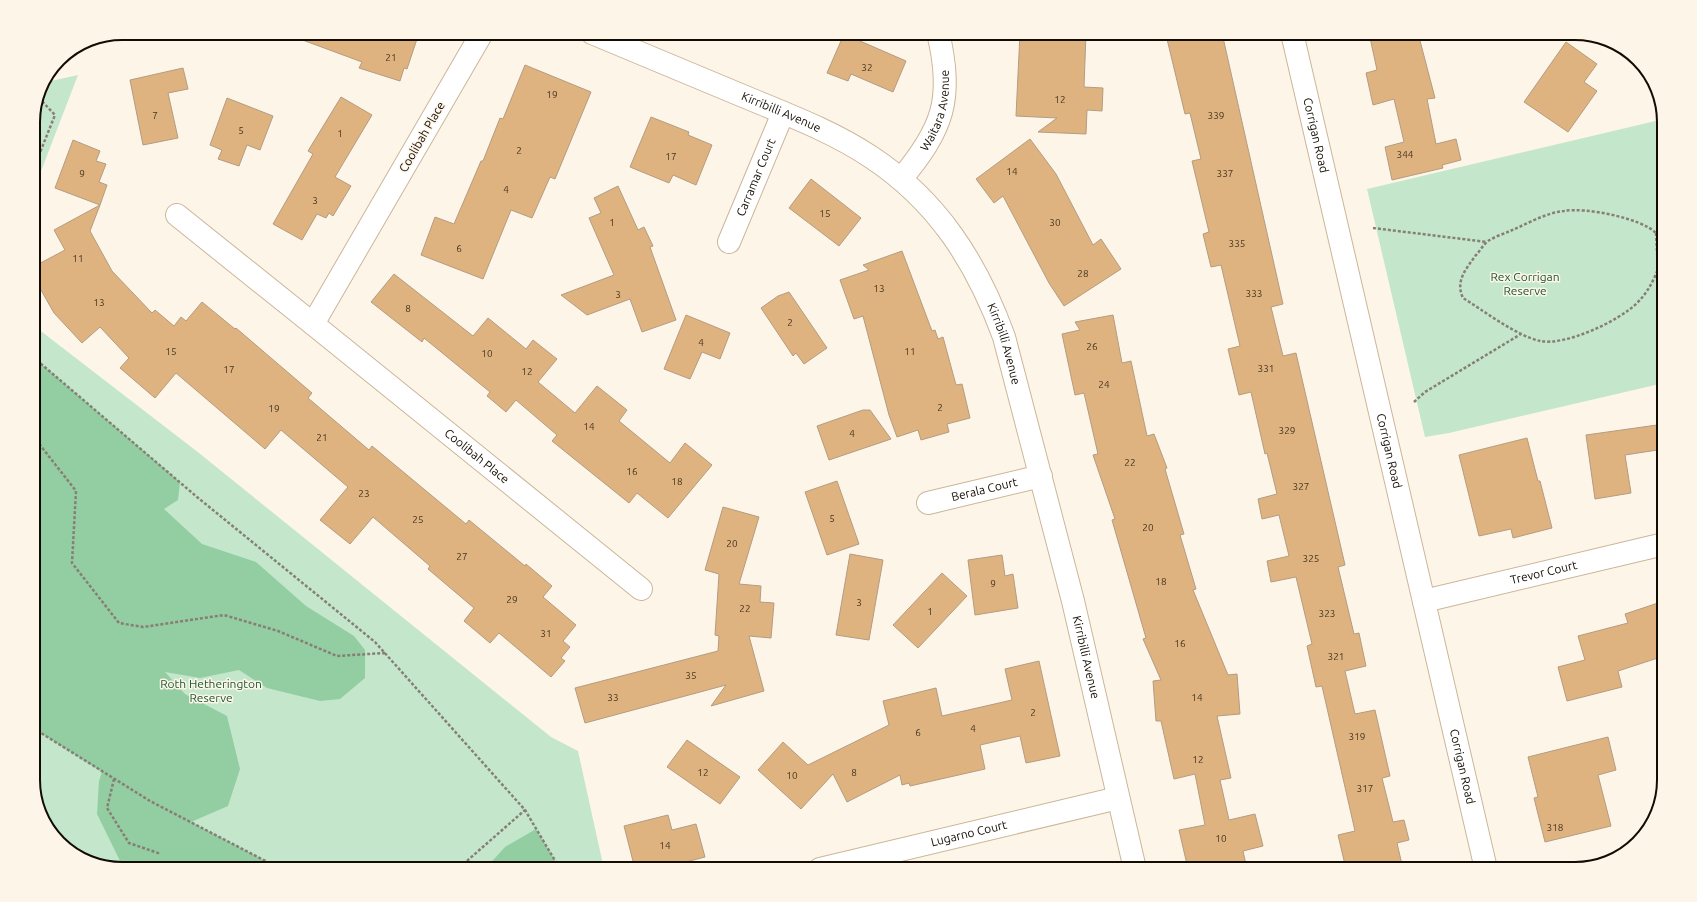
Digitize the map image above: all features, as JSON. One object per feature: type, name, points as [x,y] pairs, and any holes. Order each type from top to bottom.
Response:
[{"type":"street","name":"Coolibah Place","points":[[313,324],[478,40]]},
{"type":"street","name":"Kirribilli Avenue","points":[[609,40],[783,113],[838,138],[871,157],[900,179],[941,219],[960,246],[981,282],[1004,337],[1073,601],[1133,862]]},
{"type":"street","name":"Waitara Avenue","points":[[900,179],[916,161],[931,138],[944,104],[946,85],[945,64],[940,40]]},
{"type":"street","name":"Corrigan Road","points":[[1294,40],[1484,862]]},
{"type":"street","name":"Carramar Court","points":[[729,242],[783,113]]},
{"type":"street","name":"Coolibah Place","points":[[177,215],[641,589]]},
{"type":"street","name":"Berala Court","points":[[928,503],[1041,476]]},
{"type":"street","name":"Trevor Court","points":[[1424,601],[1657,546]]},
{"type":"street","name":"Lugarno Court","points":[[849,862],[1118,798]]},
{"type":"path","points":[[40,153],[55,116],[43,102]]},
{"type":"path","points":[[1657,251],[1656,233],[1650,227],[1613,216],[1579,210],[1563,211],[1544,216],[1487,242],[1464,271],[1460,280],[1460,292],[1463,298],[1521,334],[1540,341],[1558,341],[1579,336],[1610,321],[1637,303],[1652,284],[1657,272]]},
{"type":"path","points":[[1373,228],[1487,242]]},
{"type":"path","points":[[1414,402],[1425,392],[1521,334]]},
{"type":"path","points":[[40,363],[198,497],[376,642],[525,810],[556,862]]},
{"type":"path","points":[[40,445],[76,491],[72,563],[118,623],[143,627],[224,615],[278,631],[337,656],[385,653]]},
{"type":"path","points":[[40,732],[150,801],[268,862]]},
{"type":"path","points":[[114,779],[107,808],[129,843],[160,854]]},
{"type":"path","points":[[466,862],[525,810]]},
{"type":"green space","points":[[78,75],[40,174],[40,117],[46,91],[51,81]]},
{"type":"green space","name":"Rex Corrigan Reserve","points":[[1657,121],[1657,385],[1449,433],[1425,437],[1367,189]]},
{"type":"green space","name":"Roth Hetherington Reserve","points":[[40,330],[199,453],[551,737],[578,751],[602,862],[122,862],[91,856],[68,842],[60,834],[48,816],[44,806],[40,785]]},
{"type":"green space","points":[[40,363],[180,482],[178,500],[164,509],[202,544],[256,562],[306,606],[354,636],[365,650],[365,678],[340,699],[320,701],[267,688],[239,670],[200,678],[165,672],[185,694],[227,716],[240,769],[228,806],[191,822],[268,862],[120,862],[97,814],[99,781],[102,772],[40,732]]},
{"type":"green space","points":[[536,829],[556,862],[491,862],[505,847]]},
{"type":"building","points":[[303,40],[417,40],[407,69],[404,68],[400,81],[359,68],[362,62]]},
{"type":"building","points":[[841,40],[858,40],[906,61],[893,92],[851,74],[848,81],[827,73]]},
{"type":"building","points":[[1020,40],[1086,40],[1084,87],[1103,88],[1102,111],[1087,110],[1086,134],[1038,132],[1057,118],[1016,116]]},
{"type":"building","points":[[1167,40],[1224,40],[1283,304],[1271,307],[1283,356],[1296,353],[1345,565],[1338,567],[1354,634],[1359,633],[1366,666],[1345,671],[1355,714],[1375,710],[1390,776],[1382,778],[1393,822],[1404,820],[1409,840],[1397,843],[1401,862],[1344,862],[1338,835],[1355,831],[1322,686],[1316,687],[1307,646],[1312,644],[1296,577],[1271,582],[1267,561],[1289,556],[1279,515],[1262,519],[1258,499],[1277,494],[1267,453],[1265,454],[1251,392],[1239,395],[1228,349],[1240,346],[1221,265],[1211,267],[1203,234],[1209,232],[1192,161],[1201,159],[1190,113],[1185,114]]},
{"type":"building","points":[[1371,40],[1420,40],[1435,98],[1427,99],[1436,144],[1456,139],[1461,160],[1442,165],[1443,168],[1392,180],[1385,147],[1404,142],[1394,99],[1373,105],[1366,73],[1377,70]]},
{"type":"building","points":[[1566,42],[1597,64],[1584,82],[1597,91],[1568,132],[1524,102]]},
{"type":"building","points":[[525,65],[591,92],[555,179],[550,177],[532,218],[511,210],[483,279],[421,255],[435,217],[454,224],[481,161],[483,161],[500,118],[503,119]]},
{"type":"building","points":[[183,68],[188,89],[168,93],[178,138],[143,145],[130,80]]},
{"type":"building","points":[[341,97],[372,115],[335,177],[351,186],[333,216],[329,213],[326,218],[317,214],[302,240],[273,224],[313,154],[308,151]]},
{"type":"building","points":[[227,98],[273,116],[260,150],[247,145],[239,166],[218,159],[222,150],[210,145]]},
{"type":"building","points":[[651,117],[689,132],[688,135],[712,145],[696,185],[673,175],[669,183],[630,167]]},
{"type":"building","points":[[1030,139],[1056,174],[1093,245],[1101,239],[1121,269],[1064,306],[1049,283],[1003,196],[994,203],[976,179]]},
{"type":"building","points":[[73,140],[100,151],[96,161],[106,164],[99,182],[107,185],[100,205],[55,188]]},
{"type":"building","points":[[811,179],[861,218],[839,246],[789,208]]},
{"type":"building","points":[[618,186],[638,230],[644,227],[653,246],[650,247],[676,320],[642,332],[630,299],[587,315],[561,295],[614,275],[589,218],[601,213],[594,198]]},
{"type":"building","points":[[100,205],[90,231],[112,271],[152,313],[155,310],[174,326],[181,317],[186,321],[202,302],[235,329],[236,328],[312,393],[308,398],[369,450],[372,446],[466,524],[469,520],[525,566],[526,564],[552,586],[543,597],[576,625],[563,641],[570,647],[561,658],[565,661],[551,677],[499,633],[490,643],[464,621],[474,608],[428,569],[430,566],[373,517],[350,544],[320,520],[348,487],[281,430],[265,449],[176,373],[155,398],[120,368],[129,358],[100,327],[82,343],[54,313],[40,288],[40,263],[65,250],[54,230]]},
{"type":"building","points":[[902,251],[932,331],[935,330],[938,339],[943,337],[956,385],[962,384],[970,418],[947,424],[949,432],[921,440],[918,430],[897,437],[889,415],[863,316],[854,319],[840,280],[869,270],[863,265]]},
{"type":"building","points":[[394,274],[473,336],[488,318],[526,349],[533,340],[557,359],[538,382],[575,413],[597,386],[627,410],[619,421],[670,463],[685,443],[712,465],[668,518],[637,493],[629,503],[552,441],[557,435],[516,400],[506,412],[487,396],[490,392],[424,338],[422,342],[371,302]]},
{"type":"building","points":[[789,292],[827,348],[804,364],[796,353],[793,356],[761,308],[778,296]]},
{"type":"building","points":[[686,315],[730,333],[720,359],[702,352],[690,379],[664,369]]},
{"type":"building","points":[[1113,315],[1122,363],[1131,361],[1147,436],[1154,434],[1167,468],[1165,469],[1184,534],[1180,535],[1196,589],[1193,590],[1228,675],[1237,674],[1240,714],[1217,716],[1231,778],[1220,780],[1229,820],[1255,814],[1263,846],[1243,851],[1245,862],[1186,862],[1179,830],[1205,825],[1195,774],[1174,779],[1161,721],[1156,721],[1153,681],[1161,680],[1143,639],[1146,638],[1112,520],[1115,519],[1093,455],[1098,454],[1084,393],[1075,395],[1062,334],[1080,330],[1075,322]]},
{"type":"building","points":[[863,410],[870,410],[891,439],[829,460],[817,426]]},
{"type":"building","points":[[1657,425],[1657,450],[1625,455],[1631,493],[1595,499],[1586,435]]},
{"type":"building","points":[[1527,438],[1552,528],[1513,538],[1511,529],[1479,536],[1459,455]]},
{"type":"building","points":[[837,481],[859,544],[827,555],[805,492]]},
{"type":"building","points":[[723,507],[759,517],[739,584],[761,586],[760,602],[774,603],[771,638],[749,636],[764,691],[711,706],[726,685],[585,723],[575,688],[718,651],[719,636],[715,635],[719,574],[705,570]]},
{"type":"building","points":[[850,554],[883,560],[869,640],[836,635]]},
{"type":"building","points":[[1002,555],[1005,576],[1013,574],[1018,608],[975,615],[968,560]]},
{"type":"building","points":[[942,573],[967,596],[918,648],[893,625]]},
{"type":"building","points":[[1657,603],[1657,658],[1618,671],[1622,687],[1567,701],[1558,667],[1585,660],[1578,636],[1628,623],[1625,614]]},
{"type":"building","points":[[1039,661],[1060,756],[1026,763],[1020,736],[980,745],[985,769],[910,786],[909,783],[902,785],[900,775],[847,802],[833,774],[801,809],[758,770],[783,742],[808,765],[889,725],[883,701],[936,688],[942,716],[1012,700],[1005,669]]},
{"type":"building","points":[[1608,737],[1616,770],[1598,775],[1611,826],[1545,842],[1534,798],[1538,797],[1528,757]]},
{"type":"building","points":[[687,740],[740,777],[720,804],[667,767]]},
{"type":"building","points":[[668,815],[672,830],[696,824],[705,857],[686,862],[633,862],[624,826]]}]
